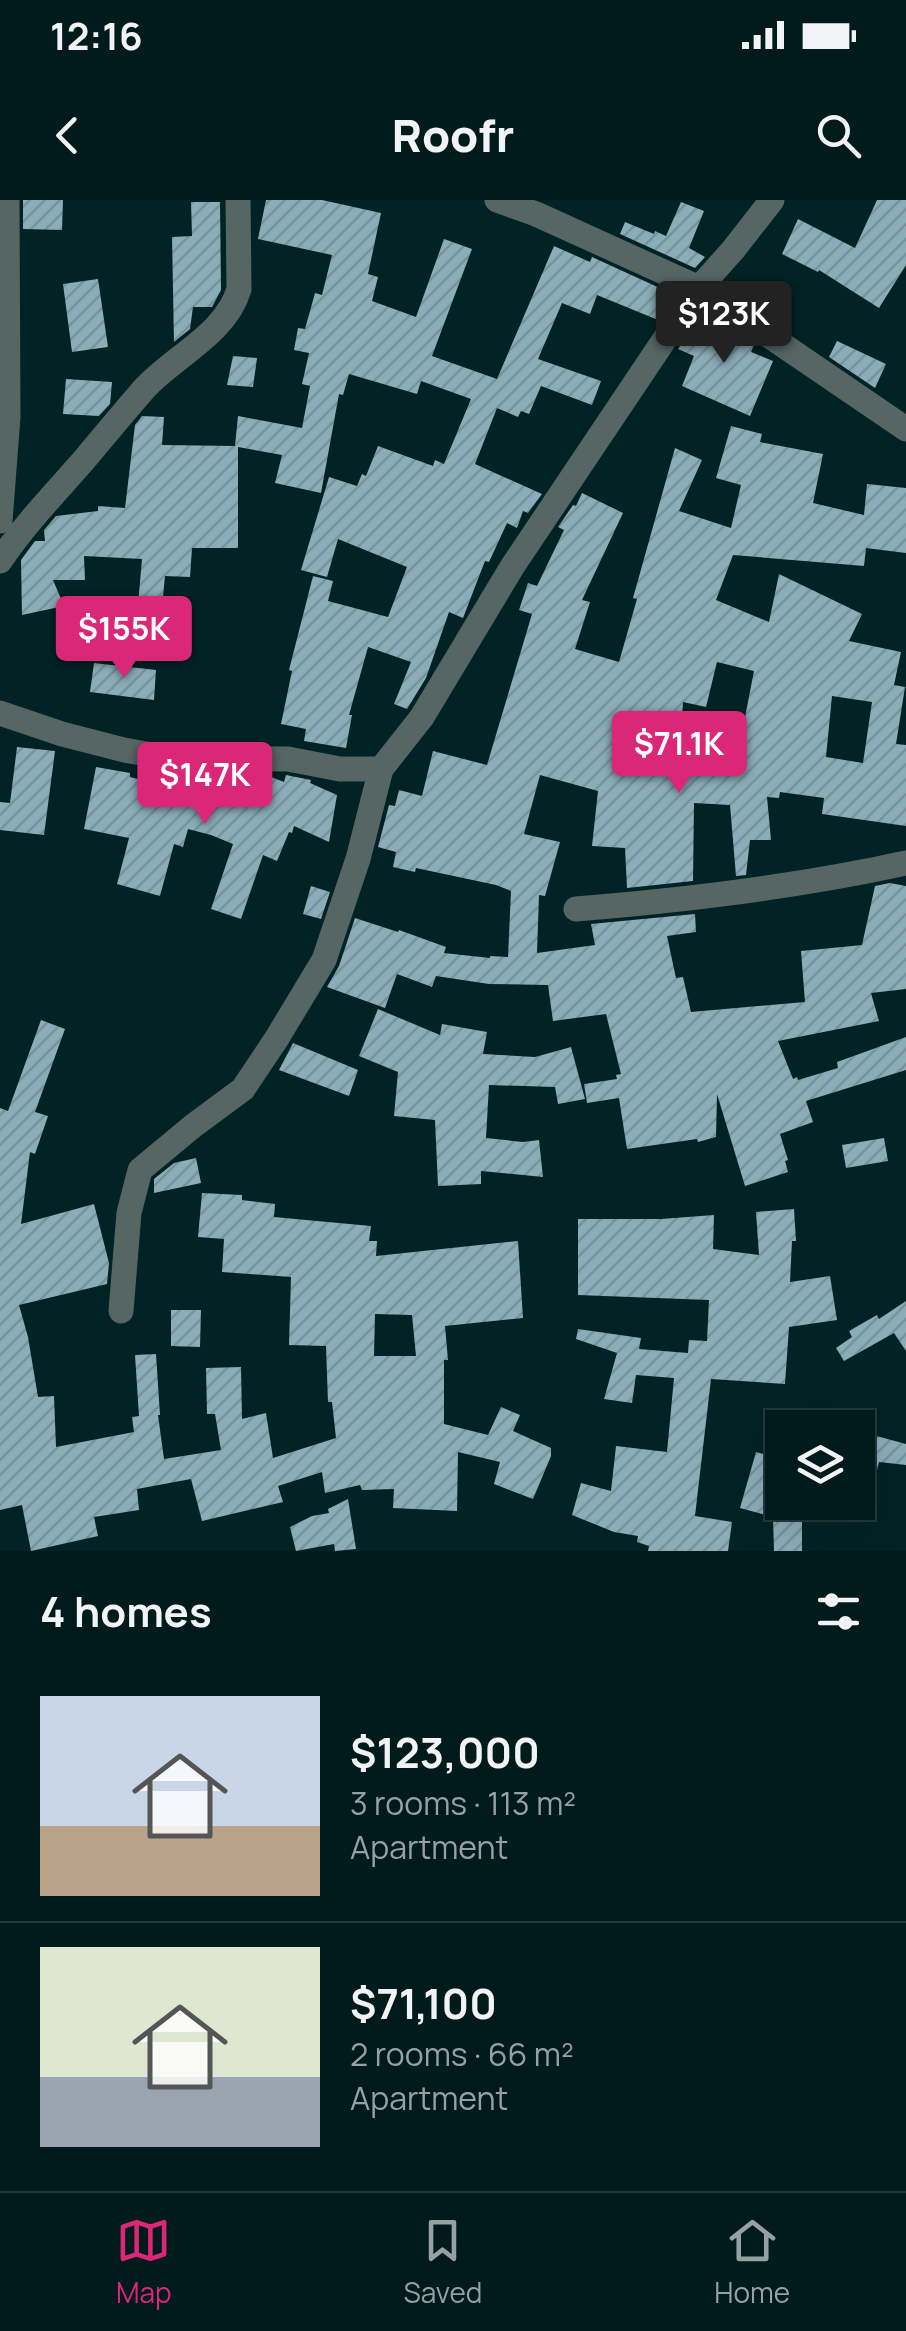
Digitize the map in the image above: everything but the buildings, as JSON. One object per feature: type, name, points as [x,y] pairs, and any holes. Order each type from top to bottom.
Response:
[{"type":"street","points":[[0,522],[8,417],[7,200]]},
{"type":"street","points":[[0,560],[21,530],[148,385],[187,354],[236,301],[238,200]]},
{"type":"street","points":[[497,200],[699,288],[906,429]]},
{"type":"street","points":[[120,1311],[129,1213],[140,1170],[244,1089],[324,960],[358,859],[381,769],[422,717],[512,566],[699,288],[772,200]]},
{"type":"street","points":[[0,713],[62,734],[169,758],[288,759],[340,769],[381,769]]},
{"type":"street","points":[[576,909],[764,890],[906,864]]}]
